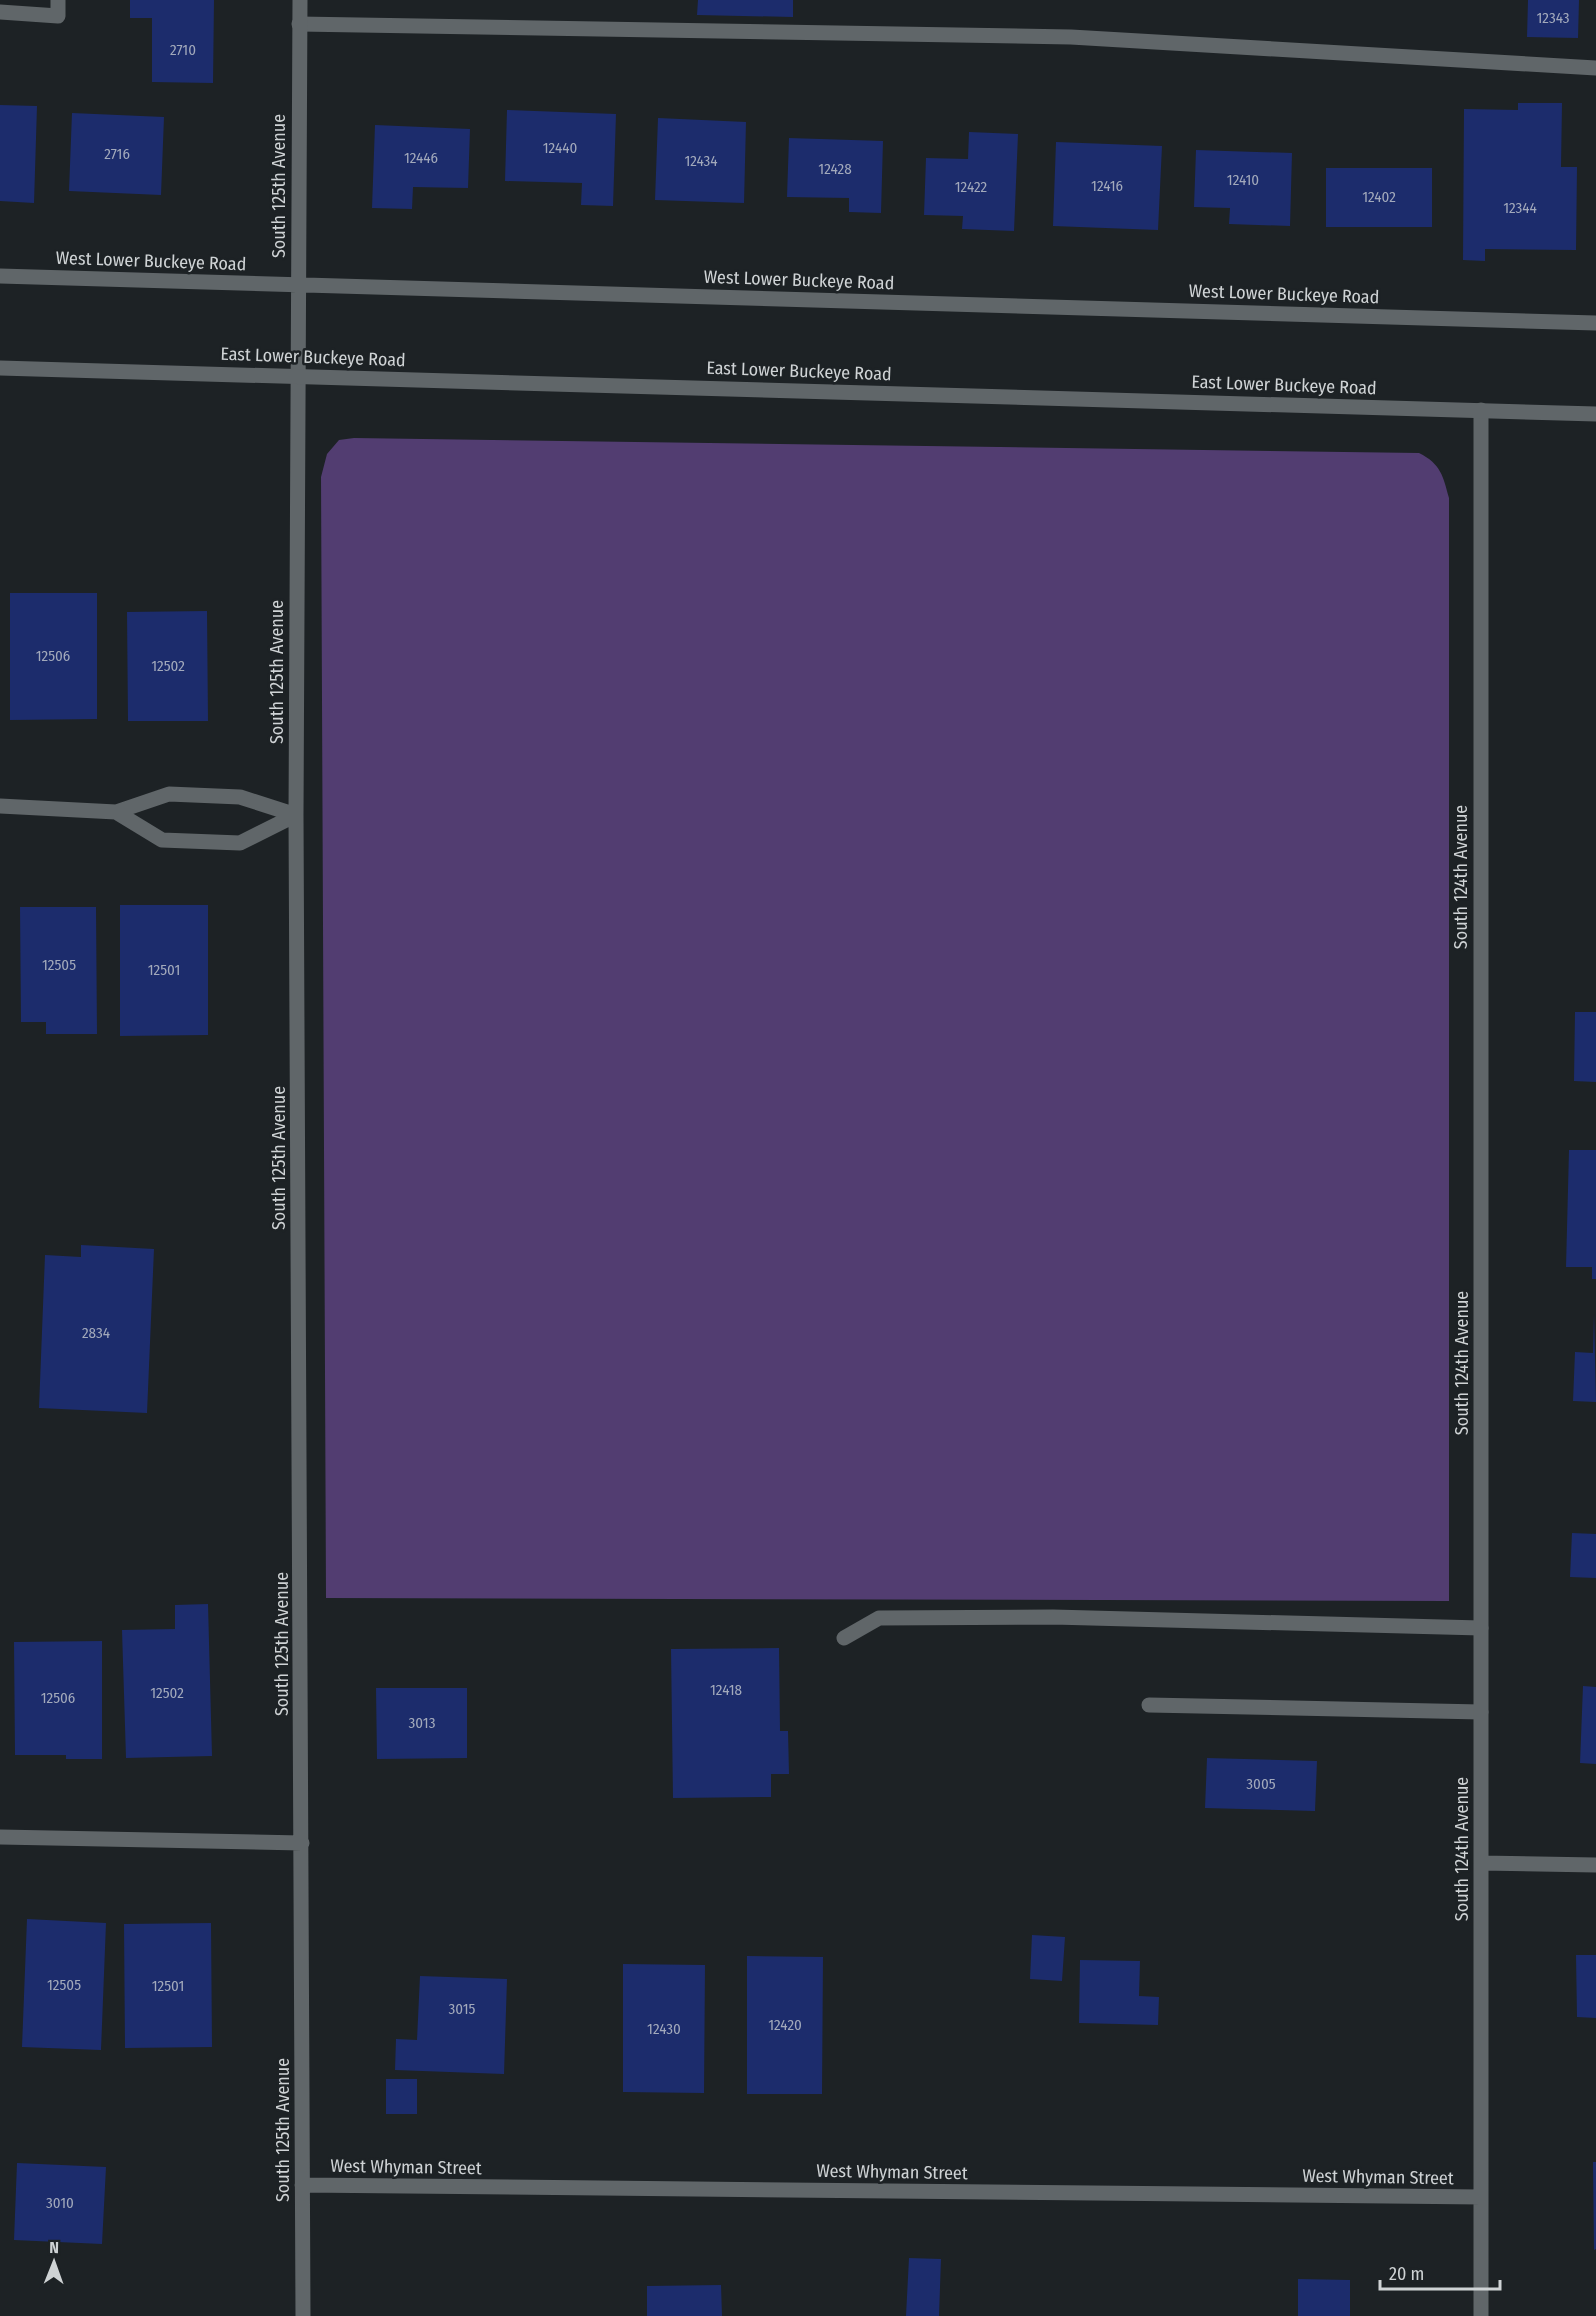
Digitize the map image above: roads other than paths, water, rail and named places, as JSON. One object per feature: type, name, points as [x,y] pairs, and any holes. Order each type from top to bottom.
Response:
[{"type":"street","points":[[0,12],[58,16],[58,0]]},
{"type":"street","name":"South 125th Avenue","points":[[300,0],[296,376],[296,815],[303,2316]]},
{"type":"street","points":[[299,24],[1071,37],[1596,68]]},
{"type":"street","name":"West Lower Buckeye Road","points":[[0,276],[1596,323]]},
{"type":"street","name":"East Lower Buckeye Road","points":[[0,368],[1596,414]]},
{"type":"street","name":"South 124th Avenue","points":[[1481,410],[1481,2316]]},
{"type":"street","points":[[0,806],[116,812],[169,794],[240,797],[296,815]]},
{"type":"street","points":[[116,812],[162,840],[240,843],[296,815]]},
{"type":"street","points":[[844,1638],[879,1618],[1053,1617],[1481,1628]]},
{"type":"street","points":[[1149,1705],[1481,1712]]},
{"type":"street","points":[[0,1837],[302,1844]]},
{"type":"street","points":[[1481,1863],[1596,1865]]},
{"type":"street","name":"West Whyman Street","points":[[302,2185],[1481,2197]]}]
